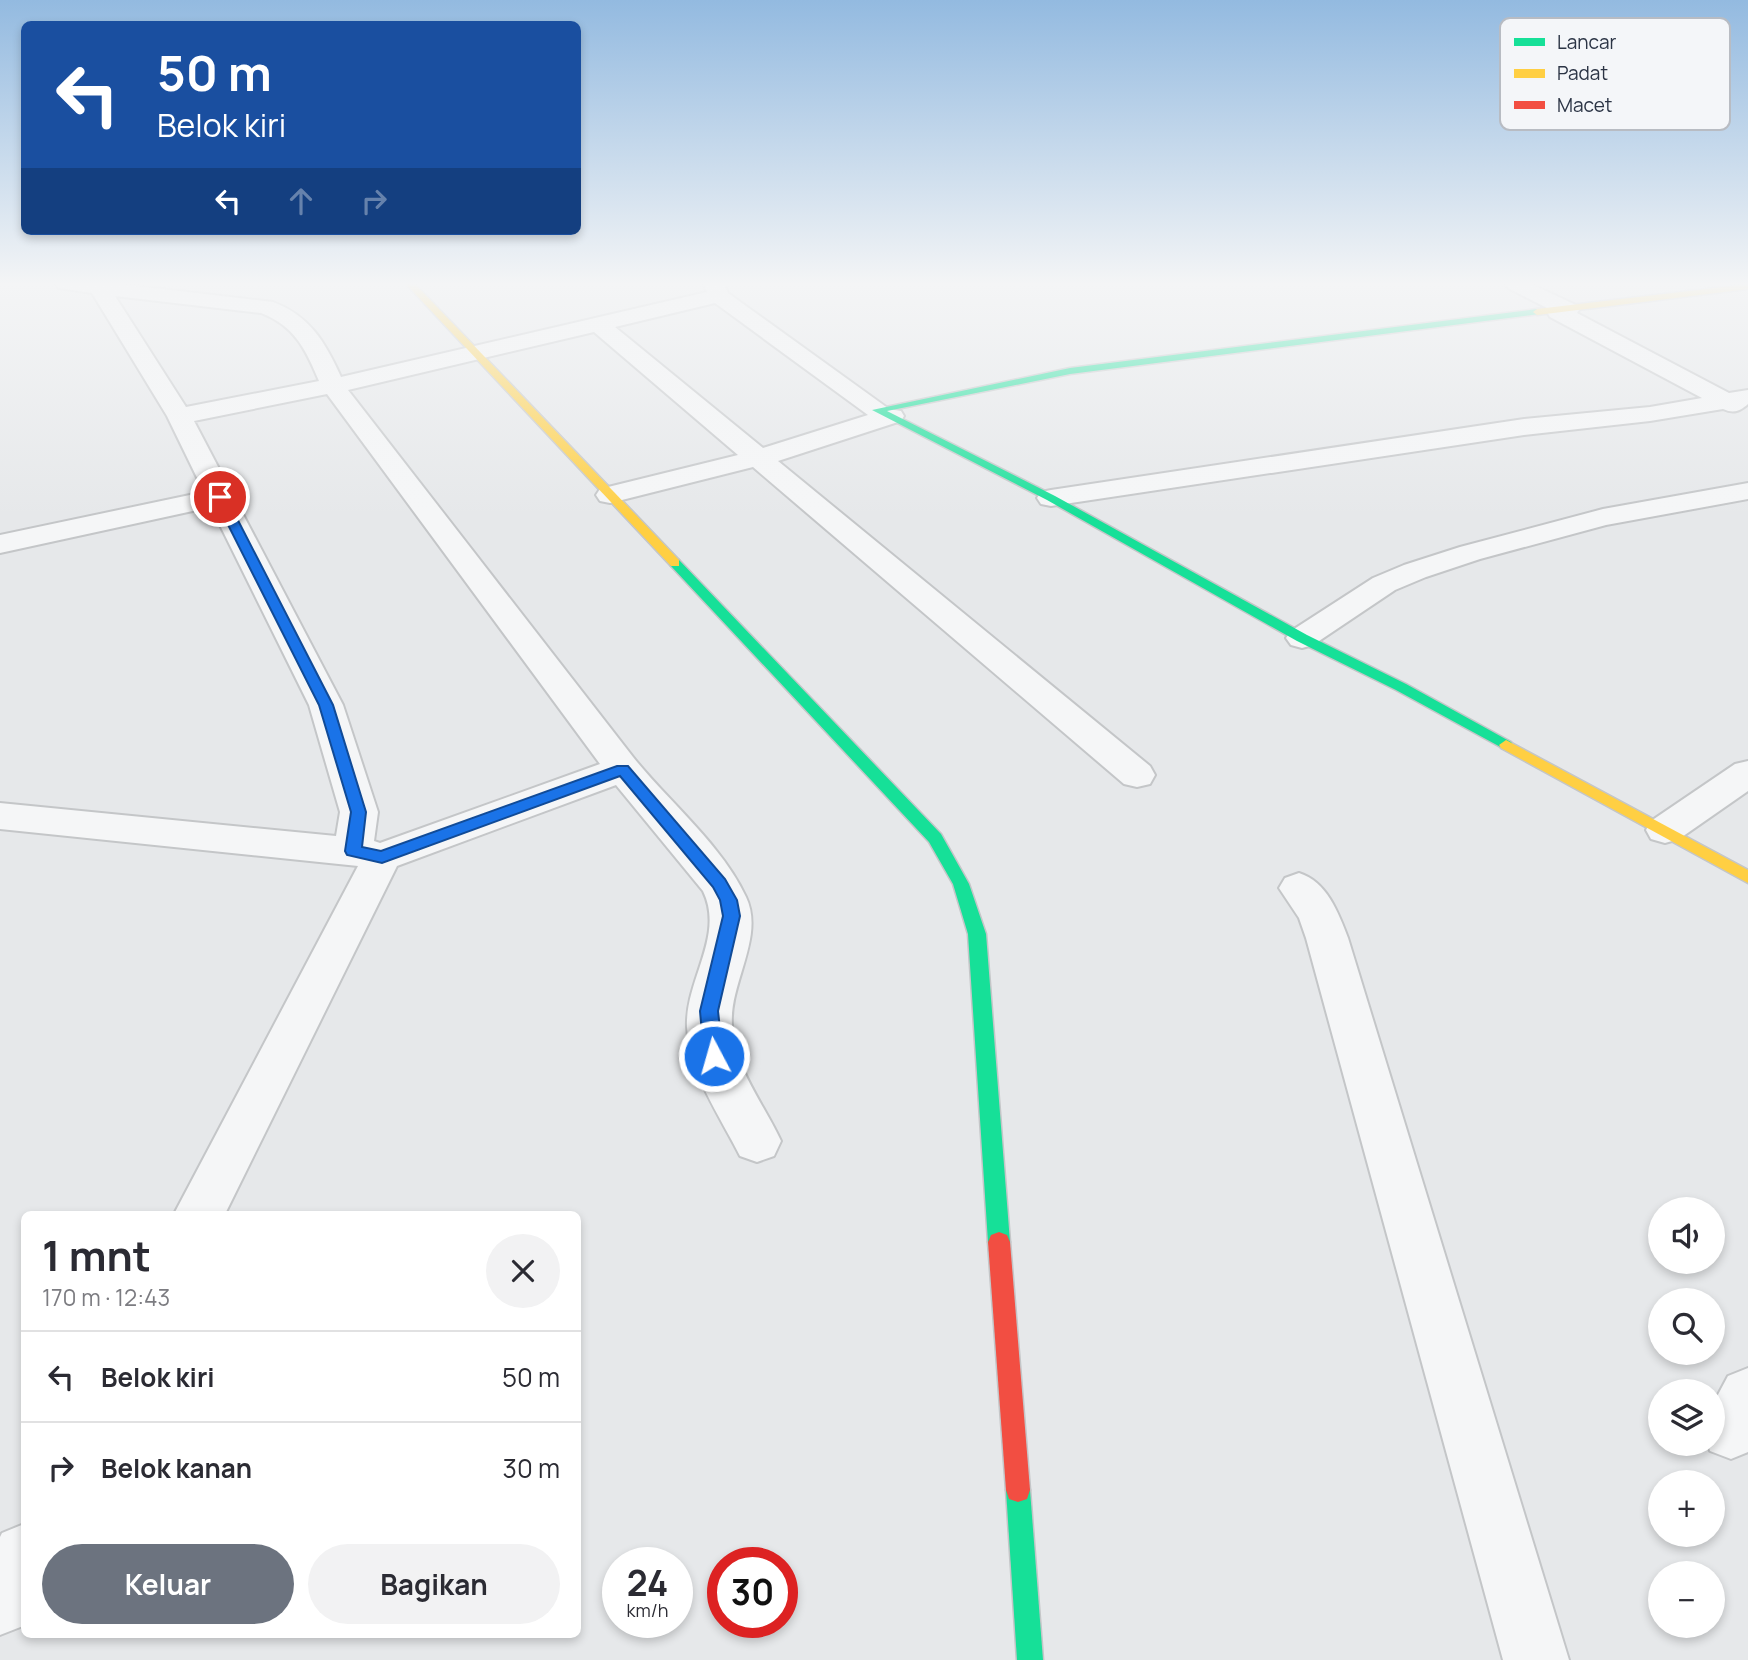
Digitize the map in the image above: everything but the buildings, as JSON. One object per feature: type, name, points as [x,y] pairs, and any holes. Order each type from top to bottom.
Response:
[{"type":"street","points":[[145,361],[179,416],[326,705],[359,812],[368,854],[200,1211]]},
{"type":"street","points":[[322,361],[333,386],[623,769],[719,883],[729,900],[732,916],[709,1011],[711,1036],[714,1056],[757,1141]]},
{"type":"street","points":[[179,416],[333,386],[436,361]]},
{"type":"street","points":[[485,361],[935,838],[950,859],[969,897],[977,934],[1030,1660]]},
{"type":"street","points":[[643,361],[1137,775]]},
{"type":"street","points":[[814,361],[884,413],[1051,498],[1302,638],[1401,687],[1748,877]]},
{"type":"street","points":[[610,495],[759,458],[884,413],[1070,371],[1148,361]]},
{"type":"street","points":[[1660,361],[1741,404]]},
{"type":"street","points":[[1051,498],[1524,427],[1741,404]]},
{"type":"street","points":[[1302,638],[1384,584],[1471,552],[1603,517],[1748,491]]},
{"type":"street","points":[[0,544],[220,497]]},
{"type":"street","points":[[0,816],[368,854],[623,769]]},
{"type":"street","points":[[1665,830],[1748,773]]},
{"type":"street","points":[[1299,888],[1318,913],[1327,939],[1536,1660]]},
{"type":"street","points":[[0,1603],[21,1561]]},
{"type":"traffic: fast","points":[[877,410],[1070,371],[1145,361]]},
{"type":"traffic: fast","points":[[877,410],[1051,498],[1302,638],[1401,687],[1506,745]]},
{"type":"traffic: fast","points":[[675,563],[935,838],[955,872],[966,896],[977,934],[999,1242]]},
{"type":"traffic: fast","points":[[1018,1490],[1030,1660]]},
{"type":"traffic: slow","points":[[484,361],[675,563]]},
{"type":"traffic: slow","points":[[1506,745],[1748,877]]},
{"type":"traffic: jam","points":[[999,1242],[1018,1490]]},
{"type":"route","points":[[220,497],[326,705],[359,812],[353,851],[382,857],[623,769],[719,883],[729,900],[732,916],[709,1011],[714,1056]]}]
